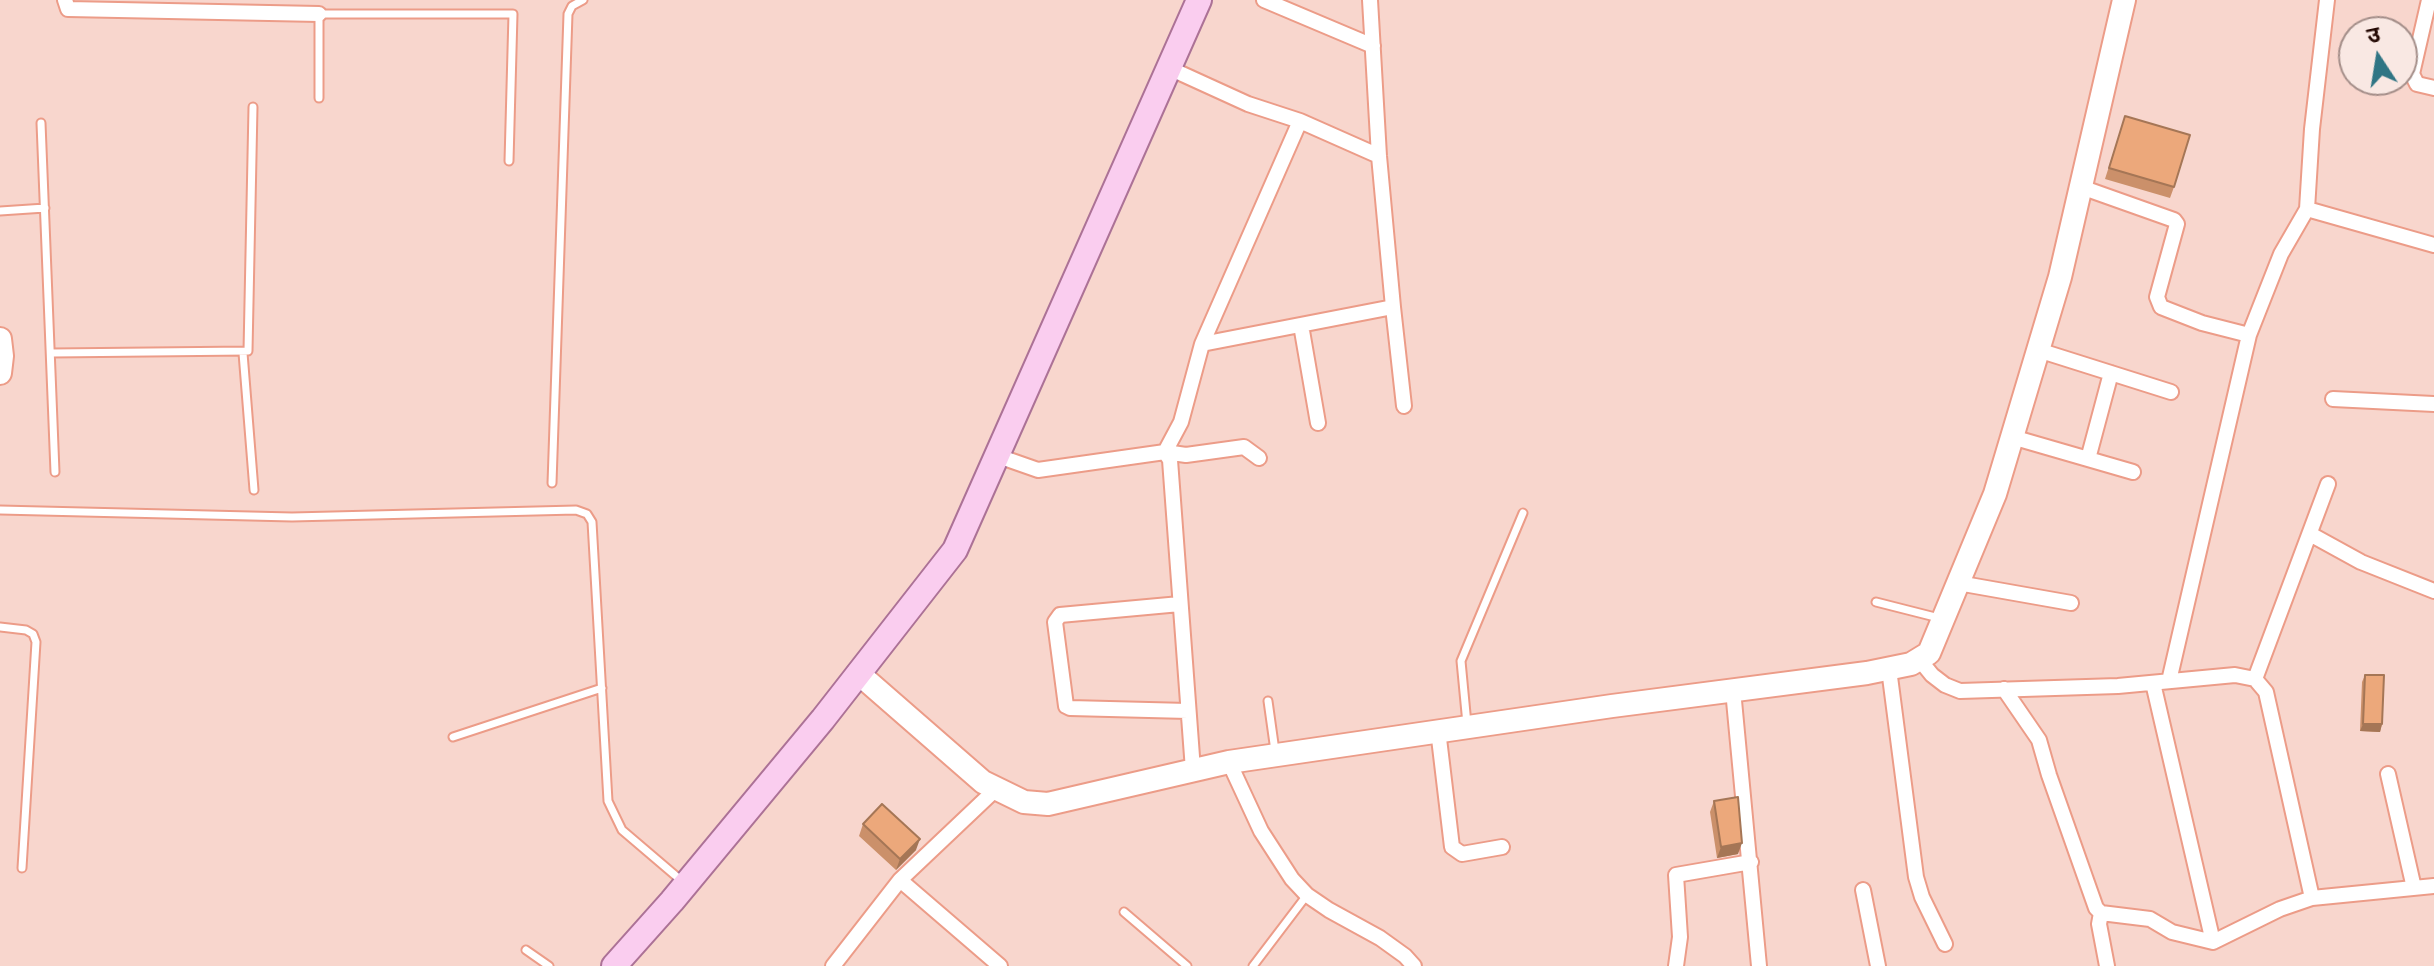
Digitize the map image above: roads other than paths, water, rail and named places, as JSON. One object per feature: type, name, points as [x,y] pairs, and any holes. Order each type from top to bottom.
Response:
[{"type":"main road","points":[[614,966],[823,719],[955,550],[1199,0]]},
{"type":"main road","points":[[858,673],[983,782],[1024,802],[1048,804],[1229,762],[1911,664],[1929,653],[1995,494],[2060,277],[2124,0]]},
{"type":"main road","points":[[0,339],[0,373]]},
{"type":"street","points":[[65,0],[68,9],[319,14]]},
{"type":"street","points":[[1264,0],[1373,46]]},
{"type":"street","points":[[1370,0],[1379,156],[1404,406]]},
{"type":"street","points":[[2213,942],[2161,682],[2249,335],[2281,254],[2307,209],[2312,129],[2327,0]]},
{"type":"street","points":[[2429,0],[2412,74],[2417,84],[2434,88]]},
{"type":"street","points":[[1169,68],[1248,104],[1300,121],[1379,156]]},
{"type":"street","points":[[1165,452],[1181,422],[1202,344],[1300,121]]},
{"type":"street","points":[[2081,187],[2174,220],[2177,224],[2157,297],[2161,307],[2202,323],[2249,335]]},
{"type":"street","points":[[2307,209],[2434,245]]},
{"type":"street","points":[[1202,344],[1393,307]]},
{"type":"street","points":[[1301,325],[1318,423]]},
{"type":"street","points":[[2038,350],[2171,392]]},
{"type":"street","points":[[2088,459],[2111,373]]},
{"type":"street","points":[[2333,399],[2434,404]]},
{"type":"street","points":[[2012,437],[2133,472]]},
{"type":"street","points":[[998,456],[1038,470],[1165,452],[1186,455],[1244,447],[1259,458]]},
{"type":"street","points":[[1165,452],[1170,460],[1193,770]]},
{"type":"street","points":[[2255,679],[2328,484]]},
{"type":"street","points":[[2310,534],[2361,562],[2434,591]]},
{"type":"street","points":[[1958,583],[2071,603]]},
{"type":"street","points":[[1180,604],[1060,615],[1055,622],[1066,706],[1188,711]]},
{"type":"street","points":[[1919,659],[1938,680],[1960,691],[2161,682],[2235,675],[2255,679],[2266,692],[2312,898]]},
{"type":"street","points":[[1889,669],[1916,877],[1922,897],[1945,944]]},
{"type":"street","points":[[2004,689],[2039,740],[2096,908],[2101,913],[2150,919],[2172,932],[2213,942],[2280,909],[2312,898],[2434,886]]},
{"type":"street","points":[[1733,690],[1759,966]]},
{"type":"street","points":[[1438,730],[1452,847],[1462,854],[1502,847]]},
{"type":"street","points":[[1229,762],[1276,856],[1307,895],[1380,938],[1414,966]]},
{"type":"street","points":[[2388,774],[2414,888]]},
{"type":"street","points":[[833,966],[900,880],[995,790]]},
{"type":"street","points":[[1676,966],[1680,937],[1676,875],[1751,862]]},
{"type":"street","points":[[900,880],[1000,966]]},
{"type":"street","points":[[1863,890],[1878,966]]},
{"type":"street","points":[[2101,913],[2099,924],[2107,966]]},
{"type":"lane","points":[[552,483],[568,14],[572,6],[583,0]]},
{"type":"lane","points":[[319,98],[319,14],[513,14],[509,161]]},
{"type":"lane","points":[[253,107],[249,346],[243,353],[254,490]]},
{"type":"lane","points":[[41,123],[55,472]]},
{"type":"lane","points":[[0,211],[45,208]]},
{"type":"lane","points":[[52,353],[243,353]]},
{"type":"lane","points":[[0,510],[292,517],[576,510],[587,514],[592,522],[608,801],[614,817],[632,841],[686,884]]},
{"type":"lane","points":[[1467,726],[1461,661],[1523,513]]},
{"type":"lane","points":[[1876,602],[1943,619]]},
{"type":"lane","points":[[0,627],[26,630],[33,634],[36,642],[22,868]]},
{"type":"lane","points":[[453,737],[602,688]]},
{"type":"lane","points":[[1268,701],[1275,755]]},
{"type":"lane","points":[[1253,966],[1307,895]]},
{"type":"lane","points":[[1124,912],[1187,966]]},
{"type":"lane","points":[[526,950],[549,966]]}]
